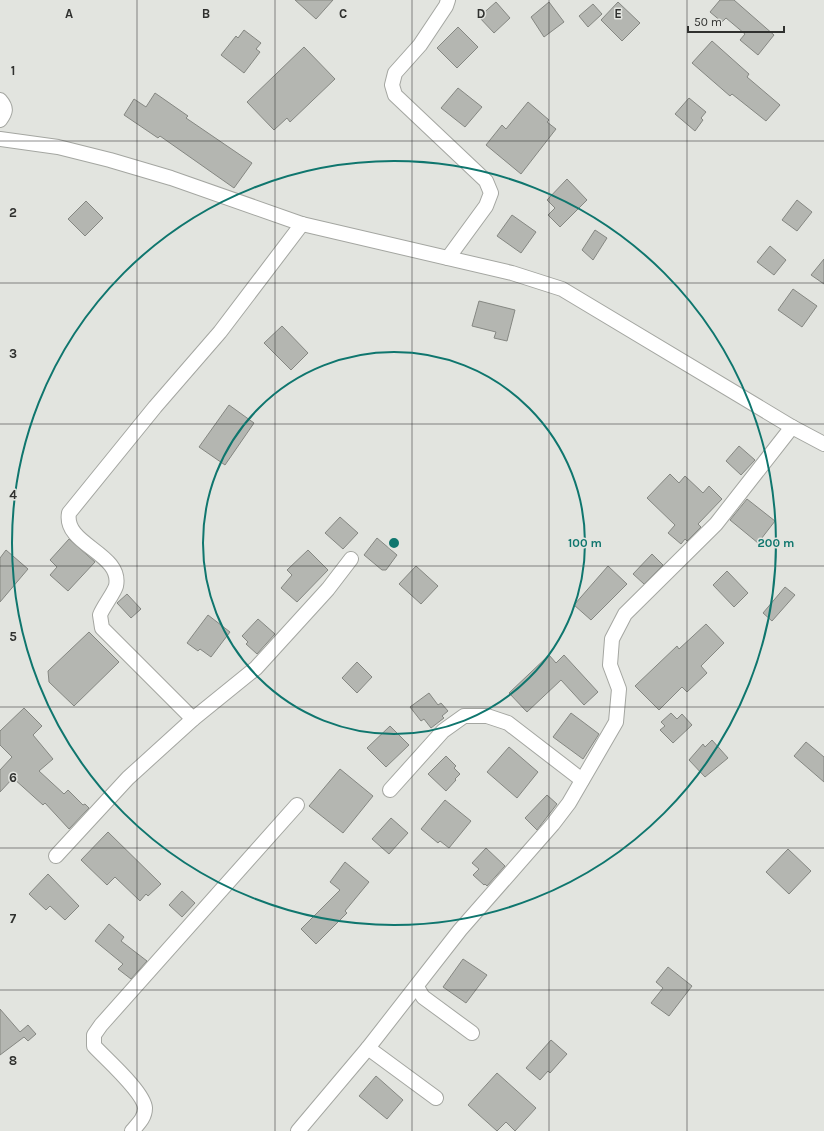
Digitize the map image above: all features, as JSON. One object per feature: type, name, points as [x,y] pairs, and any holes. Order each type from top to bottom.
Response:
[{"type":"street","points":[[448,0],[446,6],[420,45],[395,73],[392,85],[395,95],[486,181],[491,192],[486,206],[448,258]]},
{"type":"street","points":[[0,100],[5,106],[6,112],[0,120]]},
{"type":"street","points":[[0,139],[58,147],[110,160],[170,178],[302,224],[512,272],[562,290],[792,427],[824,444]]},
{"type":"street","points":[[193,719],[102,628],[100,615],[116,586],[114,572],[108,562],[70,530],[67,521],[69,513],[155,407],[220,332],[302,224]]},
{"type":"street","points":[[298,1131],[368,1048],[385,1024],[417,987],[460,930],[569,804],[616,722],[619,689],[610,665],[612,639],[625,614],[716,524],[792,427]]},
{"type":"street","points":[[56,856],[128,778],[193,719],[256,668],[328,589],[351,559]]},
{"type":"street","points":[[390,790],[443,730],[464,716],[487,716],[508,722],[582,780]]},
{"type":"street","points":[[132,1131],[143,1119],[145,1106],[140,1095],[94,1046],[94,1035],[297,805]]},
{"type":"street","points":[[417,987],[423,997],[472,1034]]},
{"type":"street","points":[[368,1048],[436,1098]]},
{"type":"building","points":[[295,0],[333,0],[316,19]]},
{"type":"building","points":[[720,0],[734,0],[774,35],[758,55],[740,40],[745,34],[726,18],[722,22],[710,12]]},
{"type":"building","points":[[496,2],[510,18],[494,33],[479,17]]},
{"type":"building","points":[[549,2],[564,22],[544,37],[531,17]]},
{"type":"building","points":[[618,2],[640,23],[622,41],[601,20]]},
{"type":"building","points":[[593,4],[602,14],[588,27],[579,16]]},
{"type":"building","points":[[458,27],[478,47],[457,68],[437,48]]},
{"type":"building","points":[[244,30],[261,43],[256,49],[260,52],[244,73],[221,55],[236,36],[238,38]]},
{"type":"building","points":[[712,41],[749,74],[747,77],[780,105],[766,121],[732,94],[730,96],[692,63]]},
{"type":"building","points":[[304,47],[335,79],[290,122],[287,118],[274,130],[247,102]]},
{"type":"building","points":[[458,88],[482,107],[465,127],[441,108]]},
{"type":"building","points":[[155,93],[188,116],[186,118],[252,163],[234,188],[160,136],[158,138],[124,115],[134,99],[146,107]]},
{"type":"building","points":[[689,98],[706,112],[701,118],[703,120],[695,131],[675,114]]},
{"type":"building","points":[[528,102],[549,120],[547,122],[556,129],[521,174],[486,145],[502,125],[506,129]]},
{"type":"building","points":[[567,179],[587,200],[560,227],[548,215],[555,208],[547,200]]},
{"type":"building","points":[[797,200],[812,212],[797,231],[782,220]]},
{"type":"building","points":[[86,201],[103,218],[85,236],[68,219]]},
{"type":"building","points":[[512,215],[536,232],[521,253],[497,236]]},
{"type":"building","points":[[595,230],[607,238],[593,260],[582,250]]},
{"type":"building","points":[[770,246],[786,260],[774,275],[757,262]]},
{"type":"building","points":[[824,259],[824,284],[811,275]]},
{"type":"building","points":[[793,289],[817,306],[802,327],[778,310]]},
{"type":"building","points":[[479,301],[515,310],[507,341],[494,338],[496,332],[472,326]]},
{"type":"building","points":[[282,326],[308,353],[291,370],[264,343]]},
{"type":"building","points":[[229,405],[254,423],[225,465],[199,447]]},
{"type":"building","points":[[739,446],[755,460],[741,475],[726,461]]},
{"type":"building","points":[[670,474],[679,483],[685,476],[703,493],[709,486],[722,499],[698,524],[701,527],[687,541],[685,539],[681,544],[668,533],[675,525],[647,498]]},
{"type":"building","points":[[747,499],[775,521],[758,543],[730,520]]},
{"type":"building","points":[[340,517],[358,533],[343,549],[325,533]]},
{"type":"building","points":[[377,538],[397,555],[386,570],[382,570],[364,555]]},
{"type":"building","points":[[69,539],[95,562],[68,591],[50,575],[57,567],[50,560]]},
{"type":"building","points":[[6,550],[28,569],[0,602],[0,558]]},
{"type":"building","points":[[308,550],[328,570],[297,602],[281,588],[292,575],[287,570]]},
{"type":"building","points":[[652,554],[663,565],[644,584],[633,574]]},
{"type":"building","points":[[416,566],[438,586],[421,604],[399,584]]},
{"type":"building","points":[[608,566],[627,584],[591,620],[574,605]]},
{"type":"building","points":[[727,571],[748,593],[734,607],[713,585]]},
{"type":"building","points":[[785,587],[795,595],[772,621],[763,613]]},
{"type":"building","points":[[127,594],[141,609],[131,618],[117,603]]},
{"type":"building","points":[[208,615],[230,632],[211,657],[200,649],[198,651],[187,643]]},
{"type":"building","points":[[258,619],[275,634],[257,654],[246,644],[248,642],[242,636]]},
{"type":"building","points":[[706,624],[724,643],[701,666],[707,673],[687,692],[682,687],[659,710],[635,686],[677,646],[679,649]]},
{"type":"building","points":[[89,632],[119,662],[74,706],[49,682],[48,671]]},
{"type":"building","points":[[549,655],[556,663],[564,655],[598,692],[584,705],[561,680],[527,712],[509,693]]},
{"type":"building","points":[[357,662],[372,677],[357,693],[342,678]]},
{"type":"building","points":[[429,693],[438,705],[441,703],[448,711],[442,716],[444,718],[431,728],[424,719],[421,721],[410,707]]},
{"type":"building","points":[[24,708],[42,726],[33,735],[53,759],[39,771],[64,794],[68,790],[83,805],[85,804],[89,808],[69,829],[45,803],[43,805],[13,778],[0,792],[0,770],[12,757],[0,745],[0,731]]},
{"type":"building","points":[[571,713],[599,734],[583,759],[553,737]]},
{"type":"building","points":[[671,713],[677,719],[682,714],[692,725],[673,743],[660,730],[665,726],[661,722]]},
{"type":"building","points":[[390,726],[409,745],[386,767],[367,748]]},
{"type":"building","points":[[712,740],[728,758],[705,777],[689,760],[703,744],[705,747]]},
{"type":"building","points":[[806,742],[824,757],[824,782],[794,756]]},
{"type":"building","points":[[509,747],[538,772],[517,798],[487,772]]},
{"type":"building","points":[[446,756],[456,766],[454,768],[460,774],[446,791],[428,774]]},
{"type":"building","points":[[340,769],[373,796],[343,833],[309,806]]},
{"type":"building","points":[[547,795],[557,804],[537,830],[525,818]]},
{"type":"building","points":[[445,800],[471,821],[449,848],[440,841],[438,843],[421,829]]},
{"type":"building","points":[[391,818],[408,833],[389,854],[372,839]]},
{"type":"building","points":[[108,832],[161,884],[148,896],[146,894],[140,901],[115,877],[107,885],[81,860]]},
{"type":"building","points":[[486,848],[505,866],[487,886],[473,875],[479,869],[472,863]]},
{"type":"building","points":[[788,849],[811,871],[789,894],[766,872]]},
{"type":"building","points":[[345,862],[369,882],[345,911],[347,913],[316,944],[301,929],[340,890],[330,882]]},
{"type":"building","points":[[48,874],[79,906],[65,920],[50,906],[46,910],[29,894]]},
{"type":"building","points":[[182,891],[195,903],[182,917],[169,905]]},
{"type":"building","points":[[109,924],[124,937],[121,941],[147,961],[131,979],[118,969],[123,964],[95,941]]},
{"type":"building","points":[[463,959],[487,975],[466,1003],[443,987]]},
{"type":"building","points":[[668,967],[692,986],[669,1016],[651,1003],[663,988],[656,982]]},
{"type":"building","points":[[0,1009],[20,1032],[28,1025],[36,1034],[28,1041],[24,1037],[0,1055]]},
{"type":"building","points":[[551,1040],[567,1054],[550,1073],[548,1071],[540,1080],[526,1068]]},
{"type":"building","points":[[497,1073],[536,1108],[515,1131],[506,1122],[497,1131],[468,1105]]},
{"type":"building","points":[[376,1076],[403,1100],[387,1119],[359,1096]]}]
